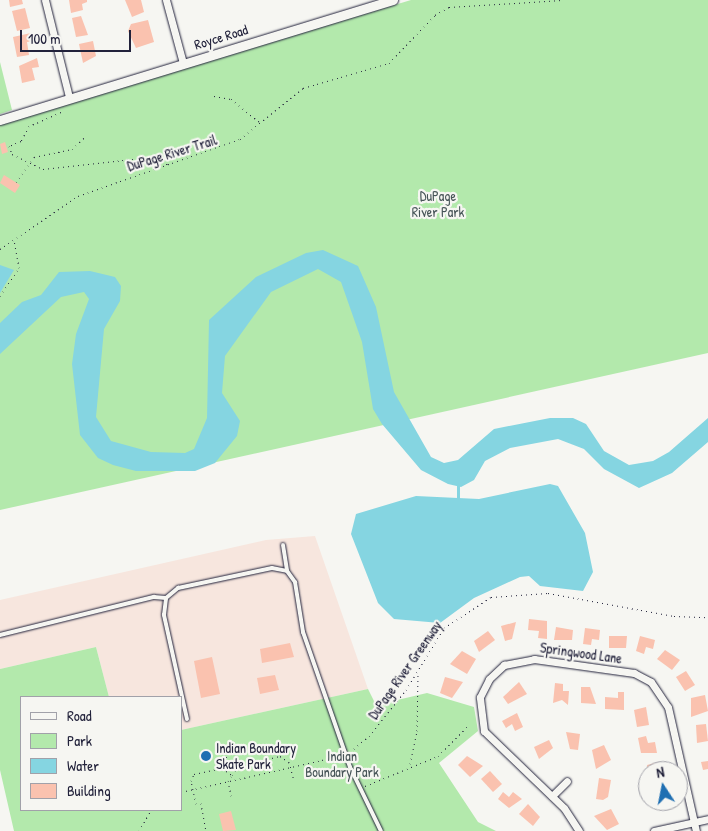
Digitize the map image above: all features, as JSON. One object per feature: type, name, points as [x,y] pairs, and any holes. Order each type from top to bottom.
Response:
[{"type":"street","points":[[45,0],[69,97]]},
{"type":"street","points":[[166,0],[183,63]]},
{"type":"street","name":"Royce Road","points":[[0,120],[69,97],[393,0]]},
{"type":"street","name":"Springwood Lane","points":[[579,831],[552,796],[495,746],[481,724],[484,688],[495,672],[513,661],[534,659],[612,669],[651,682],[668,707],[696,831]]},
{"type":"street","points":[[552,796],[567,781]]},
{"type":"street","points":[[654,831],[708,819]]},
{"type":"lane","points":[[282,545],[287,571],[295,582],[303,632],[345,754],[381,831]]},
{"type":"lane","points":[[182,696],[164,615],[166,598],[178,588],[272,568],[287,571]]},
{"type":"lane","points":[[0,635],[154,597],[166,598]]},
{"type":"lane","points":[[182,696],[187,719]]},
{"type":"path","name":"DuPage River Trail","points":[[0,249],[78,196],[167,165],[219,150],[303,88],[389,63],[435,15],[449,7],[562,0]]},
{"type":"path","points":[[214,96],[231,99],[259,122]]},
{"type":"path","points":[[61,112],[32,124],[21,141],[8,146],[12,154],[43,169],[76,168],[160,156],[167,165]]},
{"type":"path","points":[[16,182],[29,162],[39,154],[76,148],[86,136]]},
{"type":"path","points":[[0,296],[19,268],[13,240]]},
{"type":"path","name":"DuPage River Greenway","points":[[182,792],[345,754],[369,736],[418,672],[434,640],[454,619],[498,594],[548,593],[674,616],[708,617]]},
{"type":"path","points":[[410,765],[416,731],[418,672]]},
{"type":"path","points":[[360,789],[410,765],[444,752],[470,724]]},
{"type":"path","points":[[196,804],[193,790],[194,774],[222,768],[227,760],[226,752]]},
{"type":"path","points":[[227,760],[238,766],[280,756],[290,767],[294,781]]},
{"type":"path","points":[[232,796],[228,781],[238,766]]},
{"type":"path","points":[[222,768],[232,775]]},
{"type":"path","points":[[201,803],[206,831]]},
{"type":"path","points":[[138,831],[150,811]]},
{"type":"shaded area","points":[[315,536],[368,689],[182,730],[182,696],[109,696],[96,647],[0,669],[0,600],[266,540]]},
{"type":"green space","name":"DuPage River Park","points":[[411,0],[708,0],[708,353],[0,510],[0,124]]},
{"type":"green space","points":[[0,62],[12,110],[0,114]]},
{"type":"green space","name":"Indian Boundary Park","points":[[96,647],[109,696],[20,696],[20,811],[182,811],[182,730],[368,689],[376,705],[427,693],[474,707],[478,731],[439,763],[478,822],[496,831],[14,831],[0,770],[0,669]]},
{"type":"water","points":[[323,250],[358,266],[376,307],[394,392],[431,457],[444,463],[458,460],[494,429],[550,418],[573,418],[586,424],[604,451],[629,465],[653,461],[669,452],[708,418],[708,442],[672,473],[639,488],[604,469],[584,449],[558,439],[510,448],[485,461],[474,480],[461,487],[448,484],[421,470],[382,424],[373,409],[362,342],[341,282],[318,269],[271,292],[225,356],[222,393],[240,421],[237,436],[215,463],[195,471],[136,471],[113,465],[98,458],[80,435],[72,364],[76,334],[89,299],[84,292],[61,297],[0,354],[0,323],[22,302],[41,295],[59,272],[90,271],[115,277],[121,286],[120,301],[104,329],[96,417],[111,441],[151,452],[185,453],[194,449],[207,418],[209,320],[256,277],[306,253]]},
{"type":"water","points":[[0,265],[14,270],[0,293]]},
{"type":"water","points":[[550,484],[558,486],[585,533],[593,572],[583,591],[540,586],[529,576],[520,577],[474,598],[440,623],[394,619],[378,603],[351,534],[356,514],[416,496],[479,499]]},
{"type":"building","points":[[9,0],[22,0],[23,4],[10,7]]},
{"type":"building","points":[[69,0],[87,0],[87,2],[82,4],[83,10],[71,13]]},
{"type":"building","points":[[125,0],[141,0],[144,12],[132,17]]},
{"type":"building","points":[[25,8],[30,28],[17,31],[12,11]]},
{"type":"building","points":[[81,16],[88,35],[76,37],[72,18]]},
{"type":"building","points":[[148,20],[154,42],[136,48],[128,31],[131,24]]},
{"type":"building","points":[[31,33],[33,41],[27,42],[29,55],[17,57],[13,37]]},
{"type":"building","points":[[93,41],[96,56],[83,63],[79,44]]},
{"type":"building","points":[[37,58],[39,67],[32,68],[35,80],[22,83],[19,66]]},
{"type":"building","points":[[5,142],[8,152],[2,154],[0,144]]},
{"type":"building","points":[[4,175],[20,185],[15,193],[0,183]]},
{"type":"building","points":[[529,619],[547,621],[547,639],[538,638],[539,631],[528,630]]},
{"type":"building","points":[[516,622],[512,639],[505,641],[501,626]]},
{"type":"building","points":[[556,627],[573,630],[572,640],[554,640]]},
{"type":"building","points":[[585,628],[600,630],[599,640],[592,639],[591,645],[583,644]]},
{"type":"building","points":[[488,631],[495,640],[479,652],[474,641]]},
{"type":"building","points":[[609,636],[627,636],[626,648],[609,648]]},
{"type":"building","points":[[640,636],[655,640],[653,649],[646,647],[644,654],[636,651]]},
{"type":"building","points":[[290,643],[294,657],[262,663],[260,649]]},
{"type":"building","points":[[665,650],[680,660],[672,670],[657,659]]},
{"type":"building","points":[[462,651],[476,659],[467,674],[450,664]]},
{"type":"building","points":[[212,657],[220,694],[201,698],[194,661]]},
{"type":"building","points":[[686,671],[695,685],[685,691],[676,677]]},
{"type":"building","points":[[275,675],[279,690],[260,694],[257,678]]},
{"type":"building","points":[[445,677],[463,682],[452,698],[440,693]]},
{"type":"building","points":[[519,682],[527,694],[508,704],[503,697]]},
{"type":"building","points":[[555,683],[563,684],[563,691],[569,691],[568,705],[562,700],[553,703]]},
{"type":"building","points":[[581,687],[590,687],[596,704],[581,703]]},
{"type":"building","points":[[618,692],[624,692],[624,710],[605,709],[605,697],[618,698]]},
{"type":"building","points":[[705,695],[708,711],[691,717],[691,698]]},
{"type":"building","points":[[646,707],[649,725],[637,727],[634,710]]},
{"type":"building","points":[[517,713],[523,727],[515,731],[512,724],[506,728],[502,721]]},
{"type":"building","points":[[706,724],[708,741],[697,743],[696,725]]},
{"type":"building","points":[[566,732],[580,734],[578,750],[570,749]]},
{"type":"building","points":[[646,736],[648,743],[655,742],[657,753],[641,753],[638,738]]},
{"type":"building","points":[[549,740],[553,748],[539,759],[534,747]]},
{"type":"building","points":[[604,745],[611,760],[596,769],[592,750]]},
{"type":"building","points":[[467,756],[483,766],[470,777],[458,765]]},
{"type":"building","points":[[708,761],[708,769],[703,770],[701,762]]},
{"type":"building","points":[[490,771],[502,784],[493,792],[481,779]]},
{"type":"building","points":[[599,778],[611,780],[608,797],[603,800],[596,799]]},
{"type":"building","points":[[503,792],[509,797],[513,792],[522,799],[509,808],[498,799]]},
{"type":"building","points":[[528,804],[540,817],[533,826],[519,814]]},
{"type":"building","points":[[611,809],[619,824],[607,830],[594,816]]},
{"type":"building","points":[[231,811],[236,830],[223,831],[219,814]]},
{"type":"waterway","points":[[458,485],[458,498]]},
{"type":"place","name":"Indian Boundary Skate Park","points":[[206,756]]}]
